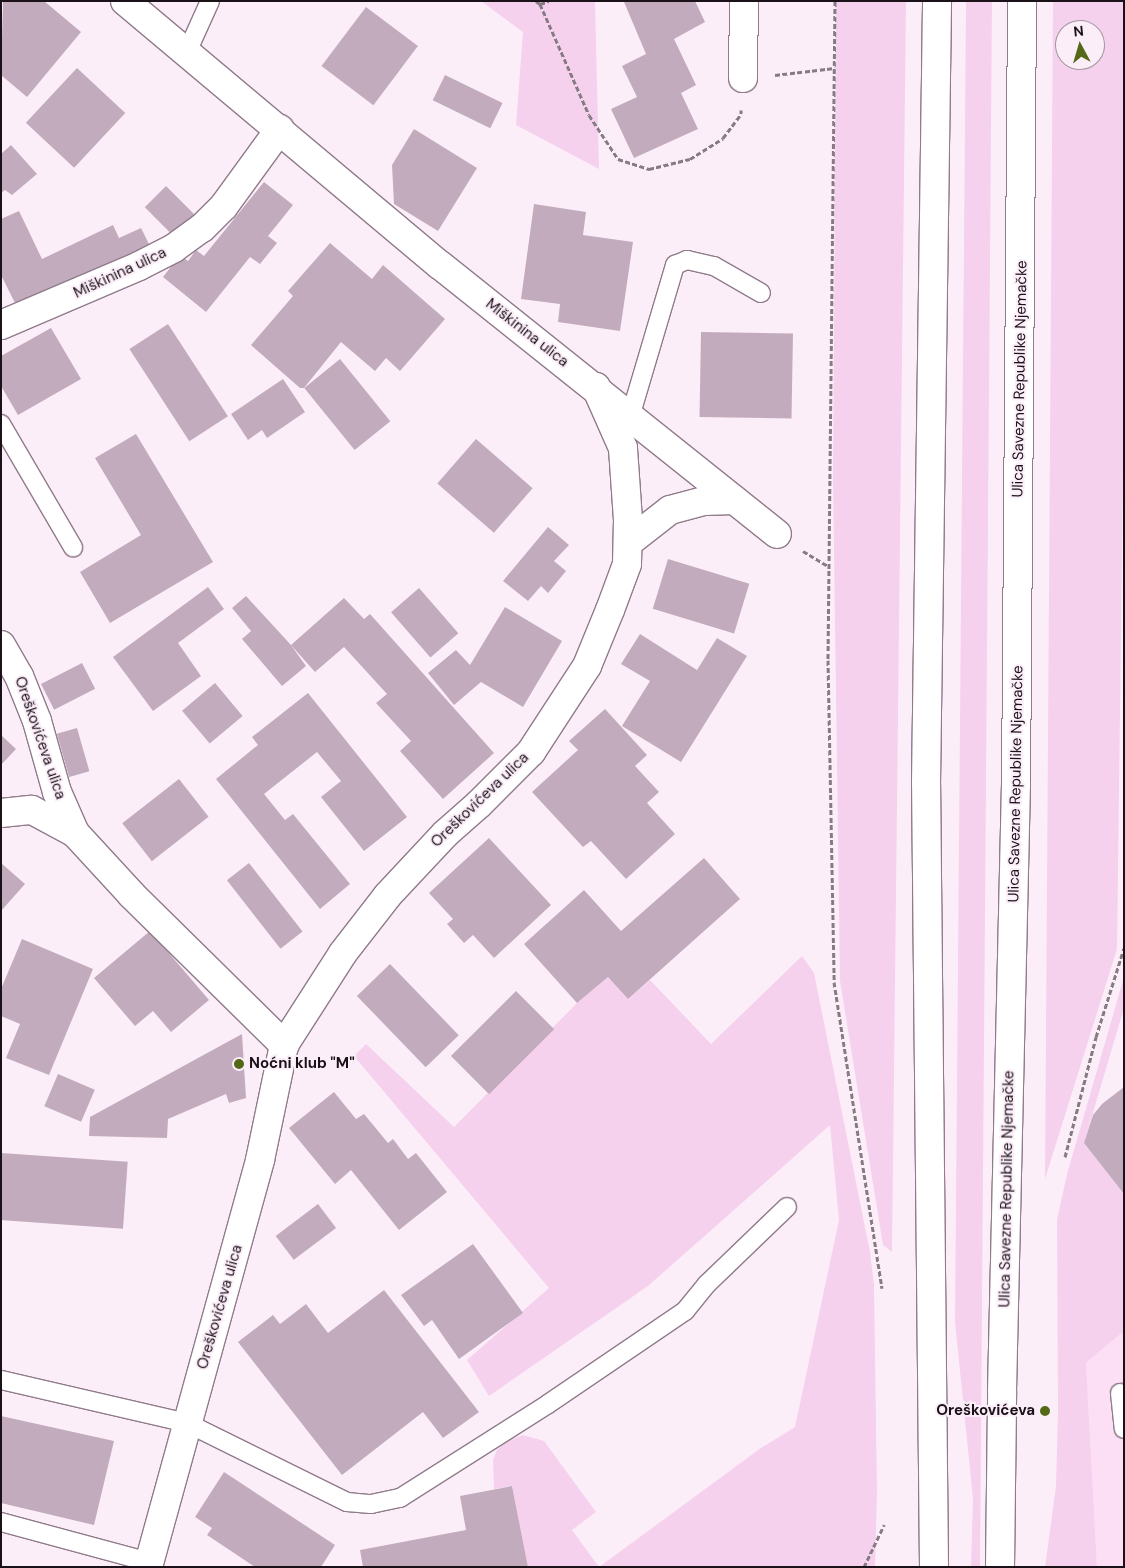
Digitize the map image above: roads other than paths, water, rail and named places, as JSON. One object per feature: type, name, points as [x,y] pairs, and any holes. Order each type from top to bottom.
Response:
[{"type":"street","name":"Miškinina ulica","points":[[125,1],[440,265],[596,387],[630,417],[777,534]]},
{"type":"street","points":[[743,78],[744,1]]},
{"type":"street","points":[[934,1567],[926,784],[936,1]]},
{"type":"street","name":"Ulica Savezne Republike Njemačke","points":[[1000,1567],[1002,1371],[1016,785],[1022,212],[1022,1]]},
{"type":"street","name":"Miškinina ulica","points":[[1,326],[139,266],[174,248],[202,228],[224,206],[280,129]]},
{"type":"street","name":"Oreškovićeva ulica","points":[[148,1565],[260,1160],[284,1045],[343,954],[388,895],[445,834],[480,804],[531,752],[587,666],[627,564],[629,542],[624,448],[596,387]]},
{"type":"street","points":[[629,542],[670,510],[704,501],[734,500]]},
{"type":"street","name":"Oreškovićeva ulica","points":[[1,645],[19,676],[37,721],[57,792],[75,833],[132,895],[284,1045]]},
{"type":"street","name":"Oreškovićeva ulica","points":[[1,813],[32,810],[75,833]]},
{"type":"lane","points":[[187,52],[210,1]]},
{"type":"lane","points":[[630,417],[675,265],[687,260],[714,266],[761,293]]},
{"type":"lane","points":[[1,424],[73,547]]},
{"type":"lane","points":[[1,1380],[187,1423],[348,1502],[371,1504],[400,1498],[548,1404],[685,1311],[707,1284],[787,1207]]},
{"type":"lane","points":[[1120,1393],[1124,1429]]},
{"type":"lane","points":[[1,1522],[148,1565]]},
{"type":"place","name":"Noćni klub \"M\"","points":[[239,1064]]},
{"type":"place","name":"Oreškovićeva","points":[[1045,1411]]}]
